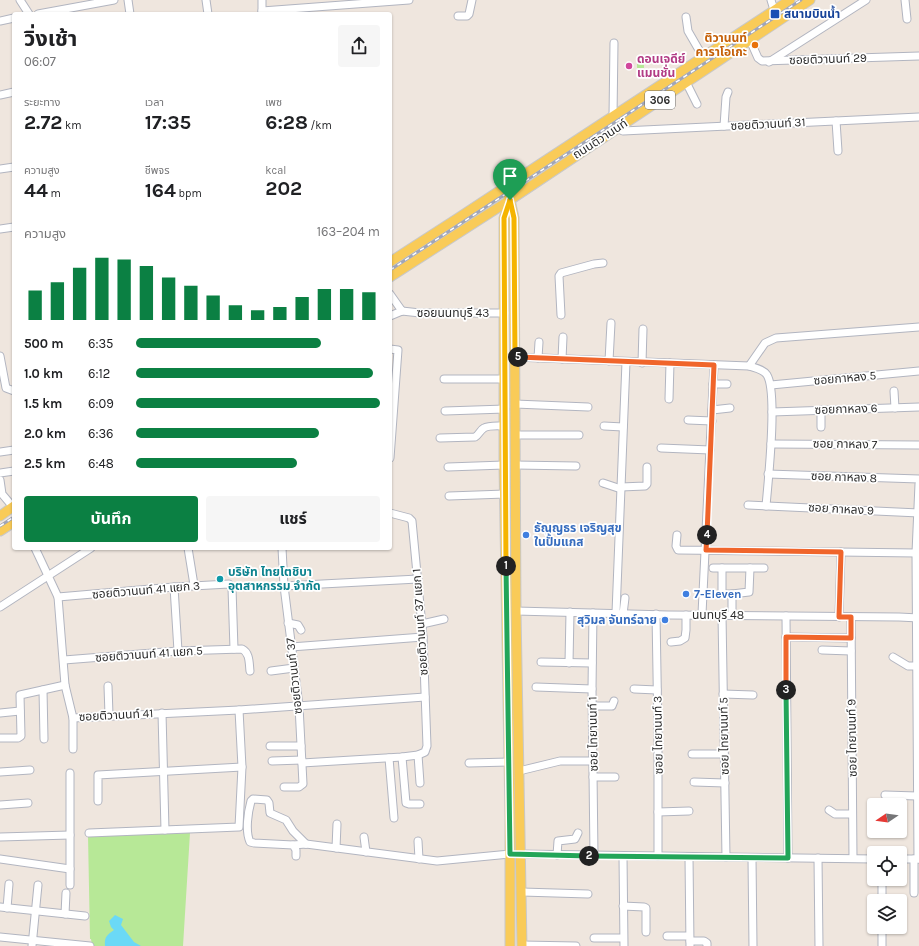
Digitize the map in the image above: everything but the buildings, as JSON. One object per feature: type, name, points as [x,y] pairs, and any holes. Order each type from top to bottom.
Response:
[{"type":"main road","name":"ถนนติวานนท์","points":[[392,261],[790,0]]},
{"type":"main road","name":"ถนนติวานนท์","points":[[392,276],[510,200],[810,0]]},
{"type":"main road","points":[[504,188],[510,200],[514,218],[516,611],[522,946]]},
{"type":"main road","points":[[510,200],[504,218],[504,465],[509,762],[510,946]]},
{"type":"main road","points":[[0,516],[12,508]]},
{"type":"main road","points":[[0,531],[12,523]]},
{"type":"main road","points":[[507,611],[516,611]]},
{"type":"main road","points":[[510,854],[520,854]]},
{"type":"street","points":[[20,0],[28,12]]},
{"type":"street","points":[[49,12],[114,0]]},
{"type":"street","points":[[128,0],[130,12]]},
{"type":"street","points":[[206,0],[208,12]]},
{"type":"street","points":[[262,0],[262,12]]},
{"type":"street","points":[[273,12],[409,0]]},
{"type":"street","points":[[458,16],[467,16],[470,14],[472,0]]},
{"type":"street","points":[[772,0],[774,10]]},
{"type":"street","points":[[750,40],[759,60],[769,62],[866,0]]},
{"type":"street","points":[[905,0],[907,19]]},
{"type":"street","points":[[686,17],[688,31],[703,57]]},
{"type":"street","points":[[0,21],[12,18]]},
{"type":"street","points":[[613,116],[614,43]]},
{"type":"street","name":"ซอยติวานนท์ 29","points":[[769,62],[919,56]]},
{"type":"street","points":[[686,82],[697,104]]},
{"type":"street","points":[[0,95],[12,92]]},
{"type":"street","points":[[724,126],[726,97],[728,92]]},
{"type":"street","name":"ซอยติวานนท์ 31","points":[[617,128],[623,131],[919,117]]},
{"type":"street","points":[[836,121],[838,152]]},
{"type":"street","points":[[0,169],[12,167]]},
{"type":"street","points":[[0,229],[12,227]]},
{"type":"street","points":[[561,315],[559,276],[561,273],[603,263]]},
{"type":"street","points":[[392,297],[402,311],[392,315]]},
{"type":"street","name":"ซอยนนทบุรี 43","points":[[402,311],[420,313],[505,313]]},
{"type":"street","points":[[609,361],[611,323]]},
{"type":"street","points":[[749,366],[765,343],[776,338],[919,327]]},
{"type":"street","points":[[642,363],[644,329]]},
{"type":"street","points":[[562,359],[563,337]]},
{"type":"street","points":[[538,358],[539,342]]},
{"type":"street","points":[[392,349],[398,350],[392,431]]},
{"type":"street","points":[[0,356],[4,383],[11,390]]},
{"type":"street","points":[[515,357],[749,366],[760,369],[767,375],[770,385],[772,412],[766,506]]},
{"type":"street","points":[[619,614],[621,488],[626,362]]},
{"type":"street","points":[[669,399],[670,364]]},
{"type":"street","points":[[702,614],[714,365]]},
{"type":"street","name":"ซอยกาหลง 5","points":[[770,385],[919,371]]},
{"type":"street","points":[[444,379],[504,379]]},
{"type":"street","points":[[713,384],[727,384]]},
{"type":"street","points":[[894,392],[895,408]]},
{"type":"street","points":[[515,404],[588,406]]},
{"type":"street","name":"ซอยกาหลง 6","points":[[772,412],[919,407]]},
{"type":"street","points":[[712,410],[730,408]]},
{"type":"street","points":[[445,411],[504,409]]},
{"type":"street","points":[[821,410],[821,428]]},
{"type":"street","points":[[688,420],[712,421]]},
{"type":"street","points":[[440,438],[475,437],[485,427],[504,426]]},
{"type":"street","points":[[604,426],[623,427]]},
{"type":"street","points":[[515,435],[579,435]]},
{"type":"street","name":"ซอย กาหลง 7","points":[[771,444],[919,445]]},
{"type":"street","points":[[661,448],[710,450]]},
{"type":"street","points":[[0,452],[12,450]]},
{"type":"street","points":[[448,467],[504,465]]},
{"type":"street","points":[[515,465],[576,466]]},
{"type":"street","points":[[604,483],[621,488],[645,486],[647,484],[647,467]]},
{"type":"street","points":[[0,473],[12,471]]},
{"type":"street","name":"ซอย กาหลง 8","points":[[768,474],[919,479]]},
{"type":"street","points":[[0,480],[2,494],[12,506]]},
{"type":"street","points":[[914,893],[917,859],[916,553],[919,484]]},
{"type":"street","points":[[449,496],[505,494]]},
{"type":"street","name":"ซอย กาหลง 9","points":[[748,505],[918,513]]},
{"type":"street","name":"ซอยติวานนท์ 37 แยก 1","points":[[392,514],[409,518],[412,521],[423,637],[427,746],[425,752],[418,755]]},
{"type":"street","points":[[676,535],[676,546],[678,550],[916,553]]},
{"type":"street","name":"ซอยติวานนท์ 41","points":[[36,550],[58,597],[65,685],[73,718],[239,710],[425,697]]},
{"type":"street","points":[[0,607],[88,550]]},
{"type":"street","points":[[188,550],[194,585]]},
{"type":"street","name":"ซอยติวานนท์ 37","points":[[282,550],[284,586],[298,706],[303,784],[299,787],[284,787]]},
{"type":"street","points":[[839,617],[841,552]]},
{"type":"street","points":[[713,568],[764,568]]},
{"type":"street","points":[[722,568],[722,593],[732,594],[745,594],[749,592],[750,568]]},
{"type":"street","points":[[284,586],[418,579]]},
{"type":"street","name":"ซอยติวานนท์ 41 แยก 3","points":[[58,597],[194,585],[229,584],[232,588],[234,649]]},
{"type":"street","points":[[174,587],[178,651]]},
{"type":"street","points":[[732,594],[732,615]]},
{"type":"street","points":[[619,614],[625,598]]},
{"type":"street","name":"นนทบุรี 48","points":[[516,611],[619,614],[722,614],[917,618]]},
{"type":"street","points":[[568,663],[570,612]]},
{"type":"street","name":"ซอย ไทยานนท์ 1","points":[[593,613],[592,706],[594,856]]},
{"type":"street","name":"ซอย ไทยานนท์ 3","points":[[656,614],[658,856]]},
{"type":"street","name":"ซอย ไทยานนท์ 5","points":[[722,614],[726,857]]},
{"type":"street","points":[[671,642],[680,641],[685,638],[686,615]]},
{"type":"street","points":[[786,616],[788,858]]},
{"type":"street","name":"ซอย ไทยานนท์ 9","points":[[851,617],[853,858]]},
{"type":"street","points":[[422,624],[444,619]]},
{"type":"street","points":[[288,623],[298,625],[301,630]]},
{"type":"street","points":[[291,648],[423,637]]},
{"type":"street","points":[[786,637],[851,638]]},
{"type":"street","points":[[234,649],[246,650],[250,671]]},
{"type":"street","name":"ซอยติวานนท์ 41 แยก 5","points":[[64,660],[178,651],[234,649]]},
{"type":"street","points":[[822,650],[851,651]]},
{"type":"street","points":[[892,657],[908,666],[916,666]]},
{"type":"street","points":[[541,662],[592,663]]},
{"type":"street","points":[[271,671],[294,668]]},
{"type":"street","points":[[0,738],[18,738],[21,736],[20,695],[65,685]]},
{"type":"street","points":[[108,686],[109,716]]},
{"type":"street","points":[[536,687],[592,689]]},
{"type":"street","points":[[634,689],[657,690]]},
{"type":"street","points":[[43,690],[44,739]]},
{"type":"street","points":[[723,694],[753,695]]},
{"type":"street","points":[[592,706],[612,706],[614,701]]},
{"type":"street","points":[[89,833],[239,827],[242,767],[239,710]]},
{"type":"street","points":[[0,713],[20,711]]},
{"type":"street","points":[[162,713],[164,830]]},
{"type":"street","points":[[73,718],[74,749]]},
{"type":"street","points":[[270,746],[301,746]]},
{"type":"street","points":[[692,754],[724,754]]},
{"type":"street","points":[[272,761],[390,758],[418,755],[420,783]]},
{"type":"street","points":[[402,757],[406,803],[420,804]]},
{"type":"street","points":[[390,758],[394,818]]},
{"type":"street","points":[[519,771],[560,761],[593,761]]},
{"type":"street","points":[[469,763],[509,762]]},
{"type":"street","points":[[98,801],[98,775],[242,767]]},
{"type":"street","points":[[0,772],[30,770]]},
{"type":"street","points":[[70,774],[70,885]]},
{"type":"street","points":[[593,777],[615,777]]},
{"type":"street","points":[[694,782],[725,783]]},
{"type":"street","points":[[885,795],[917,796]]},
{"type":"street","points":[[306,844],[293,831],[286,820],[270,813],[269,803],[267,800],[252,800],[248,819],[248,837],[250,842],[254,843],[294,845],[306,844],[419,859],[446,861],[510,854]]},
{"type":"street","points":[[0,804],[28,803]]},
{"type":"street","points":[[829,810],[835,814],[852,814]]},
{"type":"street","points":[[658,812],[689,811]]},
{"type":"street","points":[[336,824],[336,848]]},
{"type":"street","points":[[557,855],[558,841],[575,839],[578,833]]},
{"type":"street","points":[[0,836],[70,835]]},
{"type":"street","points":[[364,838],[366,852]]},
{"type":"street","points":[[418,840],[419,859]]},
{"type":"street","points":[[294,845],[296,856]]},
{"type":"street","points":[[520,854],[867,859]]},
{"type":"street","points":[[623,856],[624,946]]},
{"type":"street","points":[[689,856],[689,941]]},
{"type":"street","points":[[752,858],[753,946]]},
{"type":"street","points":[[818,858],[819,946]]},
{"type":"street","points":[[0,859],[70,869]]},
{"type":"street","points":[[9,884],[4,908],[85,916]]},
{"type":"street","points":[[33,943],[38,885]]},
{"type":"street","points":[[522,892],[588,894]]},
{"type":"street","points":[[64,914],[66,893]]},
{"type":"street","points":[[623,906],[646,908],[646,932]]},
{"type":"street","points":[[882,934],[882,946]]},
{"type":"street","points":[[666,936],[689,941],[704,941],[707,943],[707,946]]},
{"type":"street","points":[[0,937],[33,943],[90,946]]},
{"type":"street","points":[[594,938],[624,938]]},
{"type":"street","points":[[522,946],[576,946]]},
{"type":"green space","points":[[644,55],[644,68],[637,68],[637,56]]},
{"type":"green space","points":[[190,833],[183,946],[92,946],[90,939],[88,836]]},
{"type":"water","points":[[115,915],[123,919],[121,925],[134,942],[141,946],[105,946],[106,936],[114,930],[109,921]]},
{"type":"railway","points":[[392,269],[801,0]]},
{"type":"railway","points":[[0,526],[12,518]]},
{"type":"place","name":"สนามบินน้ำ","points":[[775,14]]},
{"type":"place","name":"ติวานนท์ คาราโอเกะ","points":[[755,45]]},
{"type":"place","name":"ดอนเจดีย์ แมนชั่น","points":[[629,66]]},
{"type":"place","name":"ธัญญธร เจริญสุข ในปั้มแกส","points":[[526,535]]},
{"type":"place","name":"บริษัท ไทยโตชิบา อุตสาหกรรม จำกัด","points":[[220,579]]},
{"type":"place","name":"7-Eleven","points":[[686,594]]},
{"type":"place","name":"สุวิมล จันทร์ฉาย","points":[[665,620]]},
{"type":"route","points":[[510,200],[514,218],[515,357],[714,365],[706,550],[841,552],[839,617],[851,617],[851,638],[786,637],[788,858],[510,854],[505,494],[504,218],[510,200]]}]
